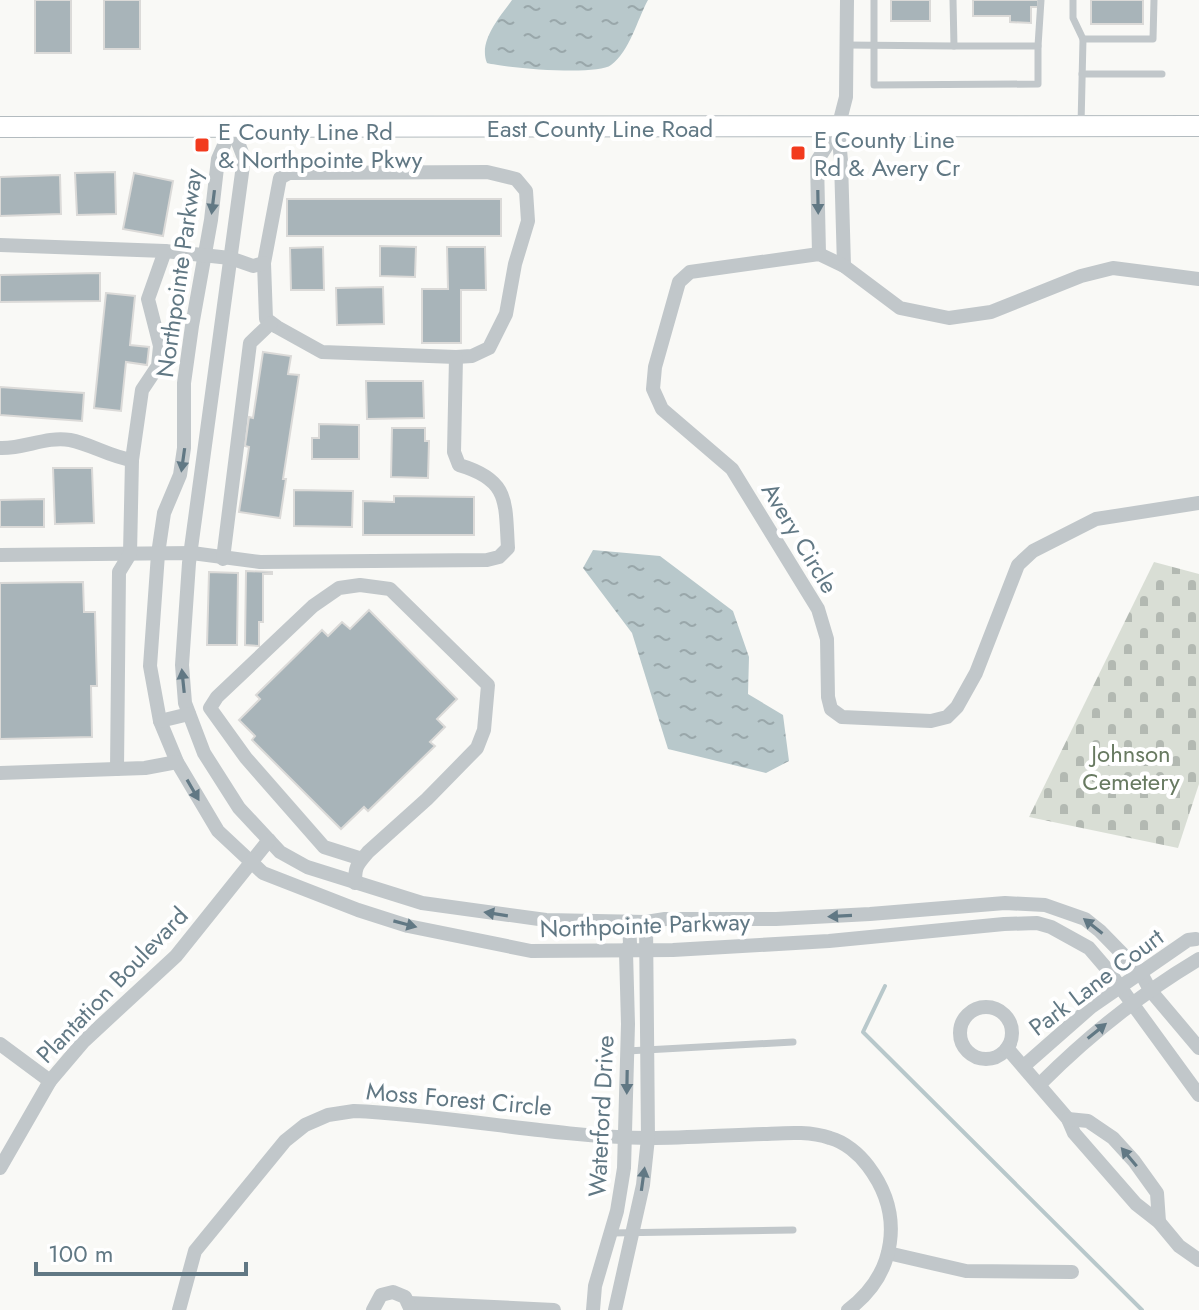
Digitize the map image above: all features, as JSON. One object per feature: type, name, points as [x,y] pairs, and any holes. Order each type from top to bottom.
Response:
[{"type":"main road","name":"East County Line Road","points":[[0,127],[1199,126]]},
{"type":"street","points":[[847,0],[846,97],[838,128],[817,161],[819,254],[844,266],[900,308],[949,318],[991,312],[1081,276],[1113,268],[1199,279]]},
{"type":"street","name":"Northpointe Parkway","points":[[232,127],[218,159],[184,383],[184,448],[180,475],[164,513],[150,666],[160,721],[177,762],[218,831],[263,873],[408,926],[531,951],[626,952],[829,941],[1037,923],[1051,927],[1089,948],[1145,1018],[1168,1055],[1199,1095]]},
{"type":"street","name":"Northpointe Parkway","points":[[232,127],[244,158],[187,581],[182,665],[185,703],[204,753],[239,808],[280,852],[307,867],[422,903],[546,920],[646,922],[665,919],[834,917],[1026,902],[1063,909],[1085,919],[1100,931],[1141,973],[1150,990],[1199,1048]]},
{"type":"street","points":[[838,128],[844,266]]},
{"type":"street","points":[[487,172],[516,179],[526,191],[528,221],[515,264],[506,314],[489,348],[472,356],[322,352],[266,319],[264,263],[280,178],[289,173],[487,172]]},
{"type":"street","points":[[0,245],[165,251],[230,258],[253,266],[264,263]]},
{"type":"street","points":[[117,769],[119,572],[130,554],[132,460],[142,390],[158,366],[160,346],[148,299],[165,251]]},
{"type":"street","name":"Avery Circle","points":[[819,254],[690,272],[679,282],[655,367],[653,389],[662,409],[732,469],[818,609],[827,639],[828,697],[831,709],[842,717],[931,721],[947,717],[957,707],[976,673],[1018,565],[1033,551],[1096,519],[1199,503]]},
{"type":"street","points":[[223,559],[250,343],[271,323]]},
{"type":"street","points":[[0,555],[192,553],[260,562],[487,560],[499,557],[508,548],[504,497],[493,481],[475,469],[459,465],[454,452],[456,357]]},
{"type":"street","points":[[0,448],[53,439],[73,440],[100,452],[132,460]]},
{"type":"street","points":[[355,883],[355,867],[362,859],[477,748],[484,730],[488,685],[390,589],[360,585],[339,588],[313,606],[217,697],[210,708],[246,758],[324,847],[362,859]]},
{"type":"street","points":[[160,721],[189,714]]},
{"type":"street","points":[[0,773],[145,768],[177,762]]},
{"type":"street","name":"Plantation Boulevard","points":[[0,1168],[50,1081],[84,1041],[176,956],[269,840]]},
{"type":"street","points":[[919,909],[921,933]]},
{"type":"street","name":"Waterford Drive","points":[[593,1310],[595,1286],[618,1204],[626,1136],[626,952],[630,944],[629,921]]},
{"type":"street","name":"Waterford Drive","points":[[615,1310],[643,1185],[648,1138],[646,922]]},
{"type":"street","name":"Park Lane Court","points":[[1025,1065],[1091,1007],[1188,940],[1198,937]]},
{"type":"street","name":"Park Lane Court","points":[[1040,1084],[1079,1045],[1150,990],[1199,959]]},
{"type":"street","points":[[627,1015],[647,1015]]},
{"type":"street","points":[[0,1044],[50,1081]]},
{"type":"street","points":[[1007,1048],[1025,1065],[1068,1119],[1074,1133],[1136,1204],[1159,1222],[1179,1246],[1199,1260]]},
{"type":"street","name":"Moss Forest Circle","points":[[179,1310],[195,1251],[285,1141],[305,1125],[328,1115],[354,1111],[648,1138],[806,1132],[833,1138],[859,1155],[876,1177],[889,1206],[891,1227],[888,1253]]},
{"type":"street","points":[[1068,1119],[1088,1121],[1113,1138],[1134,1161],[1157,1193],[1159,1222]]},
{"type":"street","points":[[618,1204],[638,1208]]},
{"type":"street","points":[[848,1310],[865,1297],[880,1276],[888,1253],[966,1271],[1072,1272]]},
{"type":"street","points":[[373,1310],[376,1300],[387,1293],[400,1293],[410,1306],[554,1310]]},
{"type":"lane","points":[[874,0],[874,85],[1038,84],[1041,0]]},
{"type":"lane","points":[[953,0],[954,46]]},
{"type":"lane","points":[[1073,0],[1073,18],[1083,39],[1081,127]]},
{"type":"lane","points":[[1083,39],[1153,39],[1154,0]]},
{"type":"lane","points":[[846,45],[1038,46]]},
{"type":"lane","points":[[1082,74],[1162,74]]},
{"type":"lane","points":[[627,1051],[793,1042]]},
{"type":"lane","points":[[611,1233],[793,1230]]},
{"type":"green space","name":"Johnson Cemetery","points":[[1154,562],[1199,574],[1199,784],[1178,848],[1029,817]]},
{"type":"water","points":[[512,0],[648,0],[618,59],[602,68],[571,71],[487,63],[485,46],[488,38]]},
{"type":"water","points":[[593,550],[660,556],[733,611],[749,657],[748,694],[783,715],[789,761],[766,773],[668,749],[632,633],[583,568]]},
{"type":"building","points":[[35,0],[71,0],[71,53],[35,53]]},
{"type":"building","points":[[104,0],[140,0],[140,49],[104,49]]},
{"type":"building","points":[[891,0],[930,0],[930,21],[891,21]]},
{"type":"building","points":[[973,0],[1038,0],[1038,7],[1031,7],[1031,23],[1010,22],[1010,16],[973,16]]},
{"type":"building","points":[[1091,0],[1143,0],[1143,24],[1091,24]]},
{"type":"building","points":[[115,172],[116,214],[77,215],[75,173]]},
{"type":"building","points":[[134,173],[173,181],[163,236],[123,229]]},
{"type":"building","points":[[60,175],[61,214],[0,216],[0,177]]},
{"type":"building","points":[[287,199],[501,199],[501,236],[287,236]]},
{"type":"building","points":[[380,246],[416,247],[415,277],[380,276]]},
{"type":"building","points":[[323,247],[324,290],[291,290],[290,248]]},
{"type":"building","points":[[447,247],[485,247],[486,290],[461,290],[461,343],[422,343],[422,289],[448,289]]},
{"type":"building","points":[[100,273],[100,301],[0,302],[0,275]]},
{"type":"building","points":[[383,287],[384,324],[337,325],[336,288]]},
{"type":"building","points":[[106,293],[135,296],[130,345],[149,347],[147,365],[126,362],[121,411],[94,408]]},
{"type":"building","points":[[263,352],[291,356],[288,374],[299,375],[280,518],[239,512],[249,447],[245,446],[249,417],[253,418]]},
{"type":"building","points":[[366,381],[423,381],[424,418],[367,419]]},
{"type":"building","points":[[0,387],[84,393],[82,421],[0,415]]},
{"type":"building","points":[[319,424],[359,425],[359,459],[312,459],[312,438],[319,438]]},
{"type":"building","points":[[392,428],[425,428],[425,441],[429,441],[428,478],[391,477]]},
{"type":"building","points":[[53,468],[92,468],[94,523],[55,524]]},
{"type":"building","points":[[294,490],[353,491],[352,527],[294,526]]},
{"type":"building","points":[[394,496],[474,497],[474,535],[363,535],[363,501],[394,502]]},
{"type":"building","points":[[44,499],[44,527],[0,527],[0,500]]},
{"type":"building","points":[[246,571],[272,572],[263,574],[263,622],[259,622],[259,646],[245,645]]},
{"type":"building","points":[[209,572],[238,573],[237,645],[207,645]]},
{"type":"building","points":[[83,582],[84,612],[95,612],[97,686],[91,686],[92,737],[0,739],[0,583]]},
{"type":"building","points":[[369,610],[457,699],[437,719],[445,727],[430,742],[435,746],[368,811],[364,807],[341,829],[252,740],[255,736],[239,720],[260,699],[256,695],[322,630],[328,636],[342,622],[350,629]]},
{"type":"waterway","points":[[885,986],[863,1032],[1142,1310]]},
{"type":"place","name":"E County Line Rd & Northpointe Pkwy","points":[[202,145]]},
{"type":"place","name":"E County Line Rd & Avery Cr","points":[[798,153]]}]
